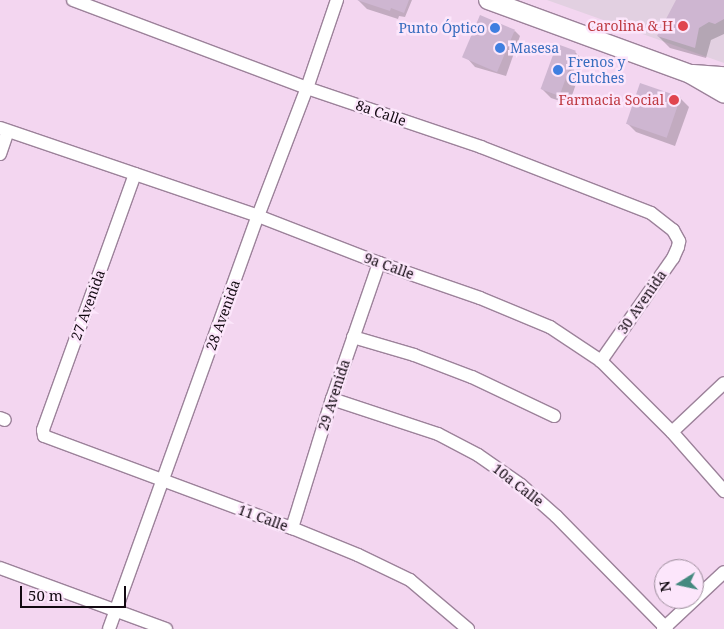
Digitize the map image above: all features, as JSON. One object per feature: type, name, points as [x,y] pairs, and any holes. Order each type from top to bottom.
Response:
[{"type":"main road","points":[[496,1],[690,74],[724,94]]},
{"type":"main road","points":[[690,74],[724,76]]},
{"type":"street","name":"8a Calle","points":[[73,0],[307,88],[482,147],[651,213],[673,230],[679,241]]},
{"type":"street","name":"28 Avenida","points":[[109,629],[258,216],[307,88],[337,0]]},
{"type":"street","name":"9a Calle","points":[[4,130],[258,216],[379,263],[480,298],[550,327],[601,361],[672,432],[724,491]]},
{"type":"street","points":[[0,154],[4,130]]},
{"type":"street","name":"27 Avenida","points":[[43,435],[135,174]]},
{"type":"street","name":"30 Avenida","points":[[601,361],[673,258],[679,241]]},
{"type":"street","name":"29 Avenida","points":[[292,528],[332,399],[379,263]]},
{"type":"street","points":[[353,337],[414,355],[472,377],[554,416]]},
{"type":"street","points":[[672,432],[724,384]]},
{"type":"street","name":"10a Calle","points":[[332,399],[438,434],[478,455],[521,485],[556,516],[665,628]]},
{"type":"street","name":"11 Calle","points":[[43,435],[163,482],[292,528],[358,555],[410,580],[468,629]]},
{"type":"street","points":[[0,568],[166,629]]},
{"type":"street","points":[[665,628],[724,572]]},
{"type":"shaded area","points":[[547,0],[724,0],[724,63]]},
{"type":"building","points":[[357,0],[409,0],[404,13],[391,8],[390,11]]},
{"type":"building","name":"Carolina & H","points":[[676,0],[724,0],[724,19],[715,24],[709,22],[699,28],[695,48],[657,36]]},
{"type":"building","points":[[480,15],[515,30],[497,72],[462,57]]},
{"type":"building","name":"Frenos y Clutches","points":[[557,44],[576,51],[559,96],[541,89]]},
{"type":"building","points":[[640,83],[681,97],[667,138],[626,124]]},
{"type":"place","name":"Carolina & H","points":[[683,26]]},
{"type":"place","name":"Punto Óptico","points":[[495,28]]},
{"type":"place","name":"Masesa","points":[[500,48]]},
{"type":"place","name":"Frenos y Clutches","points":[[558,70]]},
{"type":"place","name":"Farmacia Social","points":[[674,100]]}]
